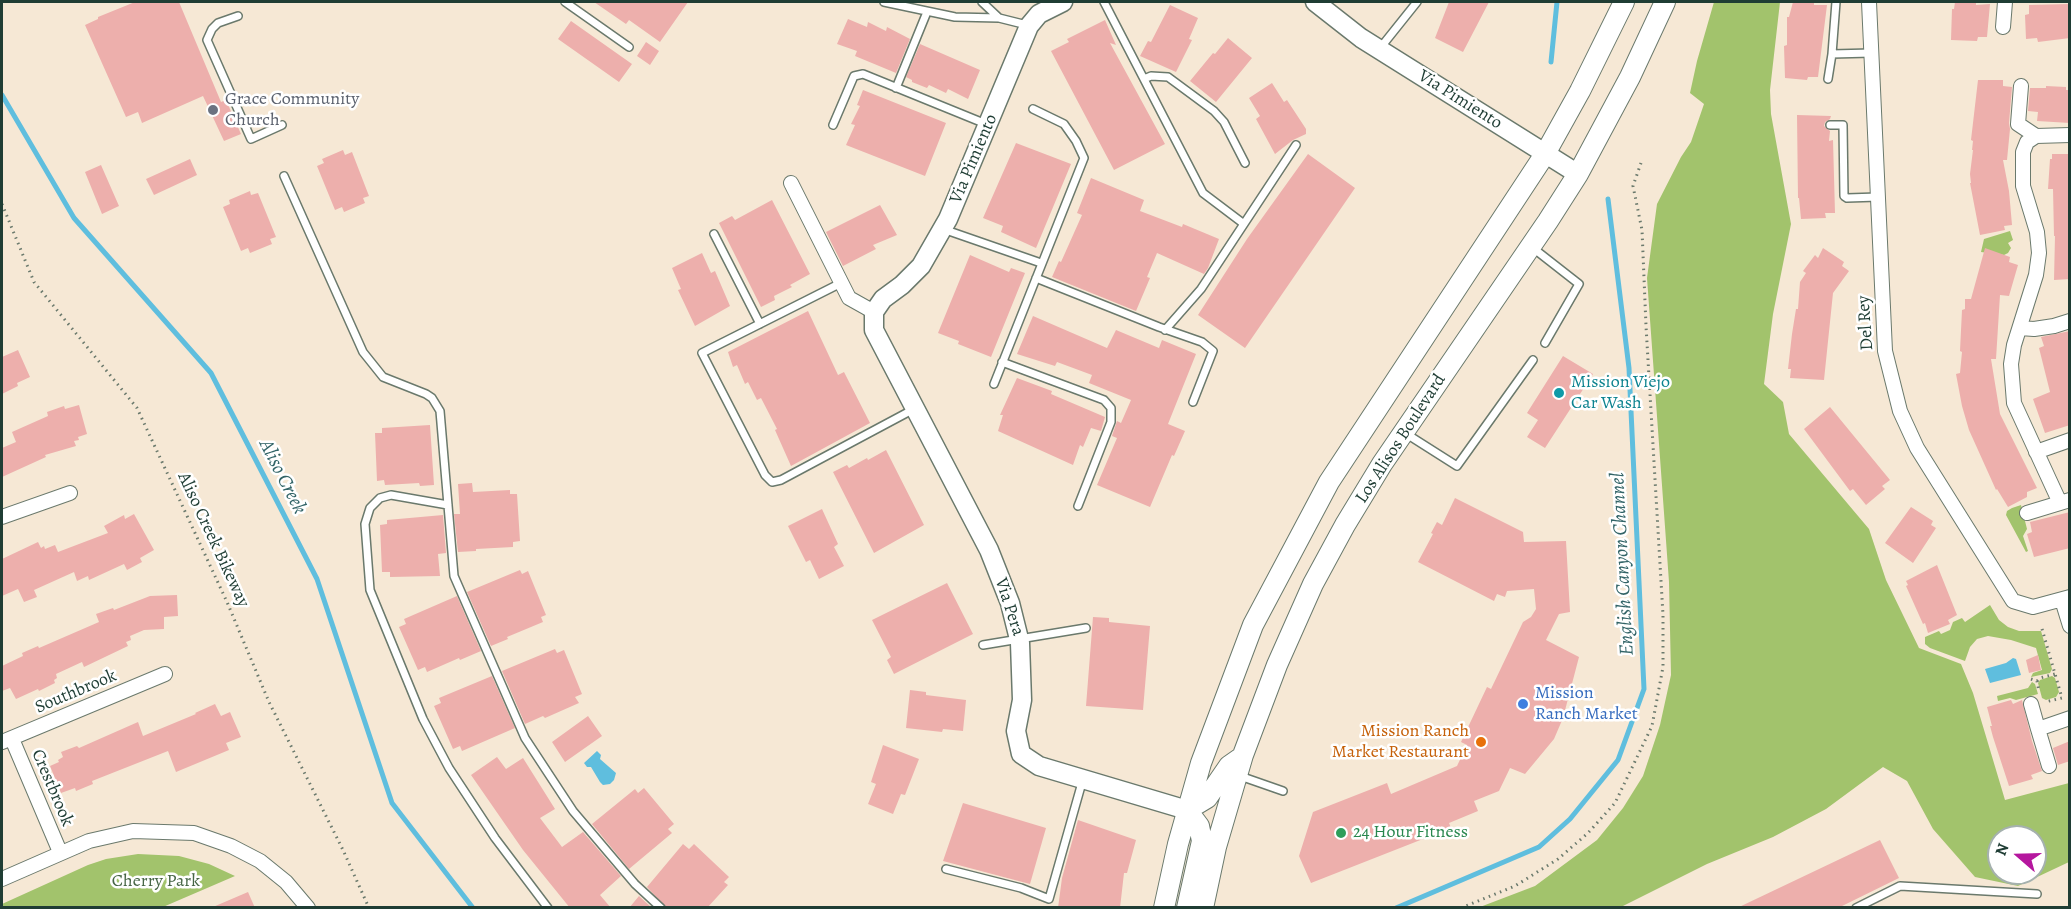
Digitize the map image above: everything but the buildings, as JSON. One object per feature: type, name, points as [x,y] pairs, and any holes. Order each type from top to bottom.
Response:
[{"type":"main road","name":"Los Alisos Boulevard","points":[[1164,908],[1187,810],[1217,716],[1252,626],[1329,482],[1545,154],[1580,91],[1623,2]]},
{"type":"main road","name":"Los Alisos Boulevard","points":[[1203,908],[1216,847],[1237,775],[1273,675],[1313,584],[1362,496],[1578,174],[1630,76],[1665,2]]},
{"type":"main road","points":[[1187,908],[1202,841],[1199,826],[1187,810],[1207,798],[1229,766],[1244,755]]},
{"type":"street","name":"Via Pimiento","points":[[874,312],[883,299],[902,285],[921,266],[943,229],[1029,26],[1039,14],[1063,2]]},
{"type":"street","name":"Via Pimiento","points":[[1315,2],[1361,38],[1578,174]]},
{"type":"street","name":"Del Rey","points":[[1869,2],[1885,351],[1900,411],[1917,448],[2013,601],[2033,607],[2066,599]]},
{"type":"street","points":[[2003,27],[2005,2]]},
{"type":"street","points":[[2020,86],[2018,124],[2036,136]]},
{"type":"street","points":[[2027,513],[2065,502],[2036,452],[2014,403],[2011,364],[2040,253],[2037,232],[2023,186],[2021,168],[2023,152],[2028,142],[2036,136],[2070,135]]},
{"type":"street","points":[[791,183],[849,298],[874,312]]},
{"type":"street","name":"Via Pera","points":[[874,312],[874,330],[989,550],[1010,603],[1019,639],[1022,700],[1016,731],[1021,754],[1039,766],[1187,810]]},
{"type":"street","points":[[2020,328],[2034,329],[2070,321]]},
{"type":"street","points":[[2036,452],[2070,440]]},
{"type":"street","points":[[2,517],[70,493]]},
{"type":"street","points":[[2066,599],[2070,626]]},
{"type":"street","name":"Southbrook","points":[[7,740],[165,674]]},
{"type":"street","points":[[2031,704],[2049,766]]},
{"type":"street","points":[[2038,729],[2070,718]]},
{"type":"street","name":"Crestbrook","points":[[7,740],[60,852]]},
{"type":"street","points":[[2,879],[89,841],[133,831],[194,833],[231,846],[260,861],[286,882],[308,908]]},
{"type":"lane","points":[[565,2],[629,47]]},
{"type":"lane","points":[[884,2],[955,17],[999,18],[1029,26]]},
{"type":"lane","points":[[982,2],[999,18]]},
{"type":"lane","points":[[1104,2],[1203,193],[1244,224]]},
{"type":"lane","points":[[1379,49],[1417,2]]},
{"type":"lane","points":[[1828,79],[1836,2]]},
{"type":"lane","points":[[896,87],[927,12]]},
{"type":"lane","points":[[237,16],[218,22],[207,40],[251,139],[282,125]]},
{"type":"lane","points":[[1832,54],[1871,53]]},
{"type":"lane","points":[[833,126],[854,76],[863,74],[988,125]]},
{"type":"lane","points":[[1144,79],[1151,76],[1168,77],[1214,111],[1224,122],[1245,163]]},
{"type":"lane","points":[[994,384],[1083,158],[1076,141],[1064,124],[1033,109]]},
{"type":"lane","points":[[1830,125],[1843,125],[1844,196],[1847,198],[1878,197]]},
{"type":"lane","points":[[1165,330],[1201,289],[1296,146]]},
{"type":"lane","points":[[284,176],[363,352],[383,377],[426,394],[437,404],[440,411],[454,576],[525,738],[573,811],[635,884],[661,908]]},
{"type":"lane","points":[[943,229],[1041,263]]},
{"type":"lane","points":[[714,234],[760,324]]},
{"type":"lane","points":[[1531,246],[1579,284],[1545,343]]},
{"type":"lane","points":[[1036,278],[1165,330],[1202,342],[1214,351],[1193,402]]},
{"type":"lane","points":[[841,283],[702,353],[765,475],[772,482],[781,480],[915,409]]},
{"type":"lane","points":[[1404,432],[1457,466],[1533,360]]},
{"type":"lane","points":[[1002,362],[1104,400],[1112,408],[1111,422],[1078,506]]},
{"type":"lane","points":[[448,505],[391,495],[380,498],[370,508],[364,524],[370,590],[423,719],[448,768],[495,838],[548,908]]},
{"type":"lane","points":[[982,645],[1086,628]]},
{"type":"lane","points":[[1237,775],[1283,791]]},
{"type":"lane","points":[[946,869],[1021,888],[1048,899],[1083,779]]},
{"type":"lane","points":[[1856,908],[1900,886],[2037,894]]},
{"type":"path","points":[[1461,908],[1515,886],[1558,859],[1588,833],[1615,803],[1652,726],[1663,667],[1663,615],[1642,230],[1633,186],[1641,163]]},
{"type":"path","name":"Aliso Creek Bikeway","points":[[2,204],[34,282],[137,408],[227,602],[269,702],[343,850],[369,908]]},
{"type":"path","points":[[2037,681],[2041,700],[2044,702],[2062,698],[2042,629]]},
{"type":"path","points":[[2037,681],[2055,674]]},
{"type":"path","points":[[2031,679],[2037,681]]},
{"type":"green space","points":[[1714,2],[1780,2],[1770,90],[1771,114],[1791,224],[1773,314],[1764,384],[1783,402],[1789,434],[1869,529],[1886,580],[1919,648],[1961,664],[1973,693],[2005,800],[2069,783],[2069,862],[2047,872],[2047,825],[1987,825],[1987,880],[1975,877],[1933,829],[1907,781],[1883,767],[1826,809],[1773,837],[1707,864],[1621,907],[1480,907],[1535,886],[1597,840],[1623,808],[1643,776],[1660,725],[1671,675],[1669,582],[1647,278],[1657,204],[1691,142],[1704,104],[1690,93]]},
{"type":"green space","points":[[2010,231],[2013,240],[2008,243],[2011,248],[2008,253],[2004,255],[1981,252],[1984,239]]},
{"type":"green space","points":[[2021,505],[2027,529],[2023,536],[2028,551],[2026,552],[2006,515],[2007,511]]},
{"type":"green space","points":[[1990,605],[1999,620],[2008,627],[2019,631],[2041,631],[2052,669],[2050,673],[2031,677],[2033,673],[2042,670],[2036,648],[2011,640],[1988,636],[1977,639],[1970,647],[1965,661],[1925,644],[1925,637],[1939,631],[1941,634],[1950,630],[1953,622],[1962,618],[1965,622]]},
{"type":"green space","points":[[2052,676],[2055,678],[2059,692],[2056,697],[2046,700],[2042,698],[2038,683]]},
{"type":"green space","points":[[2032,682],[2038,694],[2016,700],[2010,698],[1998,701],[1997,696],[2028,688]]},
{"type":"green space","name":"Cherry Park","points":[[138,854],[179,856],[209,864],[235,876],[163,907],[2,907],[2,904],[88,865],[106,859]]},
{"type":"water","points":[[2013,658],[2016,659],[2021,675],[1990,683],[1985,669],[2006,663]]},
{"type":"water","points":[[597,751],[601,755],[600,759],[616,773],[610,784],[603,785],[591,767],[587,767],[584,763]]},
{"type":"waterway","name":"English Canyon Channel","points":[[1551,62],[1557,2]]},
{"type":"waterway","name":"Aliso Creek","points":[[2,95],[74,218],[211,373],[317,579],[392,803],[473,908]]},
{"type":"waterway","name":"English Canyon Channel","points":[[1396,908],[1539,847],[1570,819],[1618,760],[1644,689],[1629,368],[1608,199]]},
{"type":"place","name":"Grace Community Church","points":[[213,110]]},
{"type":"place","name":"Mission Viejo Car Wash","points":[[1559,393]]},
{"type":"place","name":"Mission Ranch Market","points":[[1523,704]]},
{"type":"place","name":"Mission Ranch Market Restaurant","points":[[1481,742]]},
{"type":"place","name":"24 Hour Fitness","points":[[1341,833]]}]
